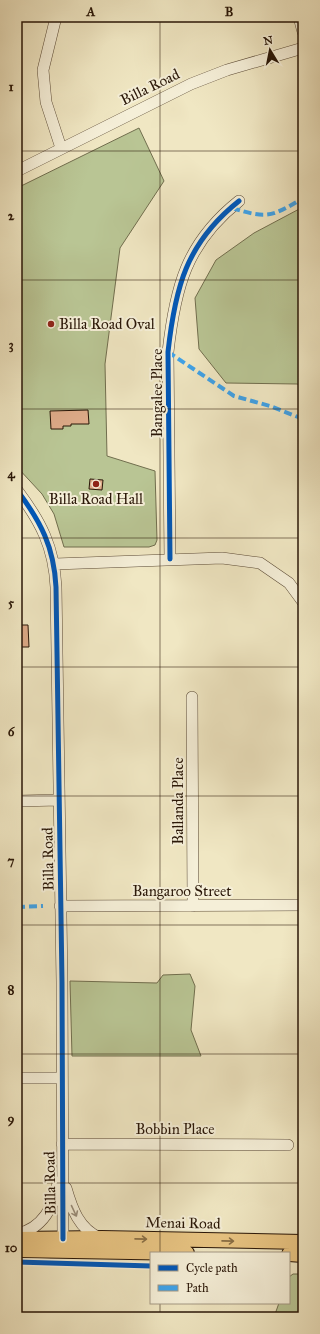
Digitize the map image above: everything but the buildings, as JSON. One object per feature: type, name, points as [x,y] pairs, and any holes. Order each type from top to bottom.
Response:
[{"type":"main road","name":"Menai Road","points":[[19,1246],[50,1247],[63,1239],[102,1238],[303,1242]]},
{"type":"main road","name":"Menai Road","points":[[63,1239],[78,1247],[114,1252]]},
{"type":"main road","name":"Menai Road","points":[[19,1246],[114,1252],[150,1252]]},
{"type":"main road","points":[[290,1254],[303,1255]]},
{"type":"street","points":[[56,17],[43,70],[46,102],[62,148]]},
{"type":"street","points":[[299,17],[303,32]]},
{"type":"street","name":"Billa Road","points":[[17,170],[191,84],[228,70],[303,48]]},
{"type":"street","name":"Bangalee Place","points":[[170,559],[168,352],[172,319],[181,279],[196,247],[214,224],[239,202]]},
{"type":"street","name":"Billa Road","points":[[17,490],[41,525],[55,564],[59,800],[63,1239]]},
{"type":"street","points":[[55,564],[222,558],[260,563],[289,583],[303,602]]},
{"type":"street","name":"Ballanda Place","points":[[192,697],[193,906]]},
{"type":"street","points":[[17,801],[59,800]]},
{"type":"street","name":"Bangaroo Street","points":[[60,906],[303,905]]},
{"type":"street","points":[[17,1078],[62,1078]]},
{"type":"street","name":"Bobbin Place","points":[[62,1144],[288,1145]]},
{"type":"street","points":[[17,1234],[34,1228],[47,1214],[58,1186],[62,1160]]},
{"type":"street","points":[[62,1160],[65,1186],[79,1222],[88,1231],[102,1238]]},
{"type":"green space","points":[[139,128],[164,181],[120,248],[105,364],[107,456],[155,471],[157,540],[155,545],[149,547],[64,547],[54,514],[42,494],[17,467],[17,188]]},
{"type":"green space","points":[[303,207],[303,386],[297,384],[226,383],[199,349],[195,298],[216,260],[254,233]]},
{"type":"green space","points":[[190,974],[195,986],[191,1030],[201,1056],[72,1056],[70,981],[157,983],[163,975]]},
{"type":"green space","points":[[293,1274],[303,1274],[303,1317],[274,1317],[279,1304],[290,1304],[290,1276]]},
{"type":"marked path","points":[[232,208],[262,215],[284,209],[303,198]]},
{"type":"marked path","points":[[168,352],[234,396],[270,406],[303,419]]},
{"type":"marked path","points":[[17,907],[43,906]]},
{"type":"cycle path","points":[[170,559],[168,352],[175,307],[186,268],[195,250],[221,217],[239,201]]},
{"type":"cycle path","points":[[17,490],[33,513],[45,536],[52,559],[56,587],[62,982],[63,1239]]},
{"type":"cycle path","points":[[17,1262],[150,1266]]},
{"type":"place","name":"Billa Road Oval","points":[[51,324]]},
{"type":"place","name":"Billa Road Hall","points":[[96,484]]}]
